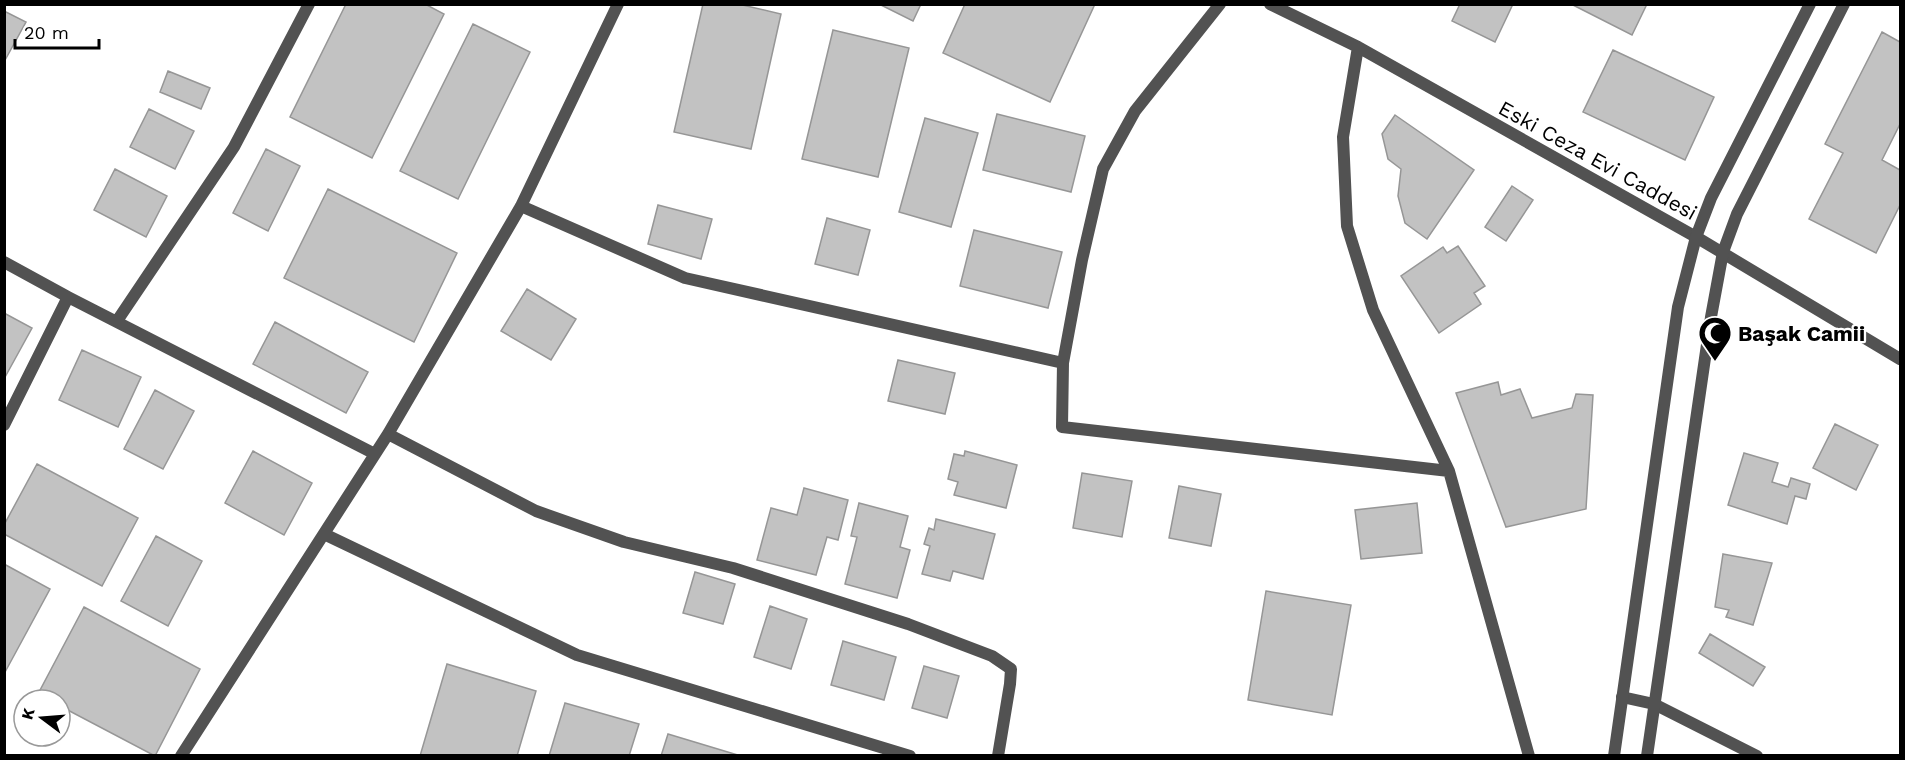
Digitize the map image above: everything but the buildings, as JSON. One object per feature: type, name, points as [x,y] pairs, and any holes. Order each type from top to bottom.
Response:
[{"type":"street","points":[[117,321],[234,147],[309,4]]},
{"type":"street","points":[[181,756],[388,434],[521,206],[618,4]]},
{"type":"street","points":[[1220,4],[1135,111],[1103,169],[1082,260],[1063,363],[1062,427],[1449,471]]},
{"type":"street","name":"Eski Ceza Evi Caddesi","points":[[1270,4],[1358,47],[1723,252],[1900,359]]},
{"type":"street","points":[[1614,756],[1678,308],[1696,237],[1711,198],[1810,4]]},
{"type":"street","points":[[1647,756],[1711,317],[1723,252],[1737,214],[1844,4]]},
{"type":"street","points":[[1358,47],[1343,137],[1347,226],[1373,310],[1449,471],[1529,756]]},
{"type":"street","points":[[521,206],[685,278],[1063,363]]},
{"type":"street","points":[[4,262],[375,454]]},
{"type":"street","points":[[4,425],[68,297]]},
{"type":"street","points":[[388,434],[547,515],[624,542],[744,571],[908,624],[992,656],[1011,669],[998,756]]},
{"type":"street","points":[[324,534],[577,655],[910,756]]},
{"type":"street","points":[[1622,697],[1654,704],[1757,756]]},
{"type":"place","name":"Başak Camii","points":[[1715,362]]}]
